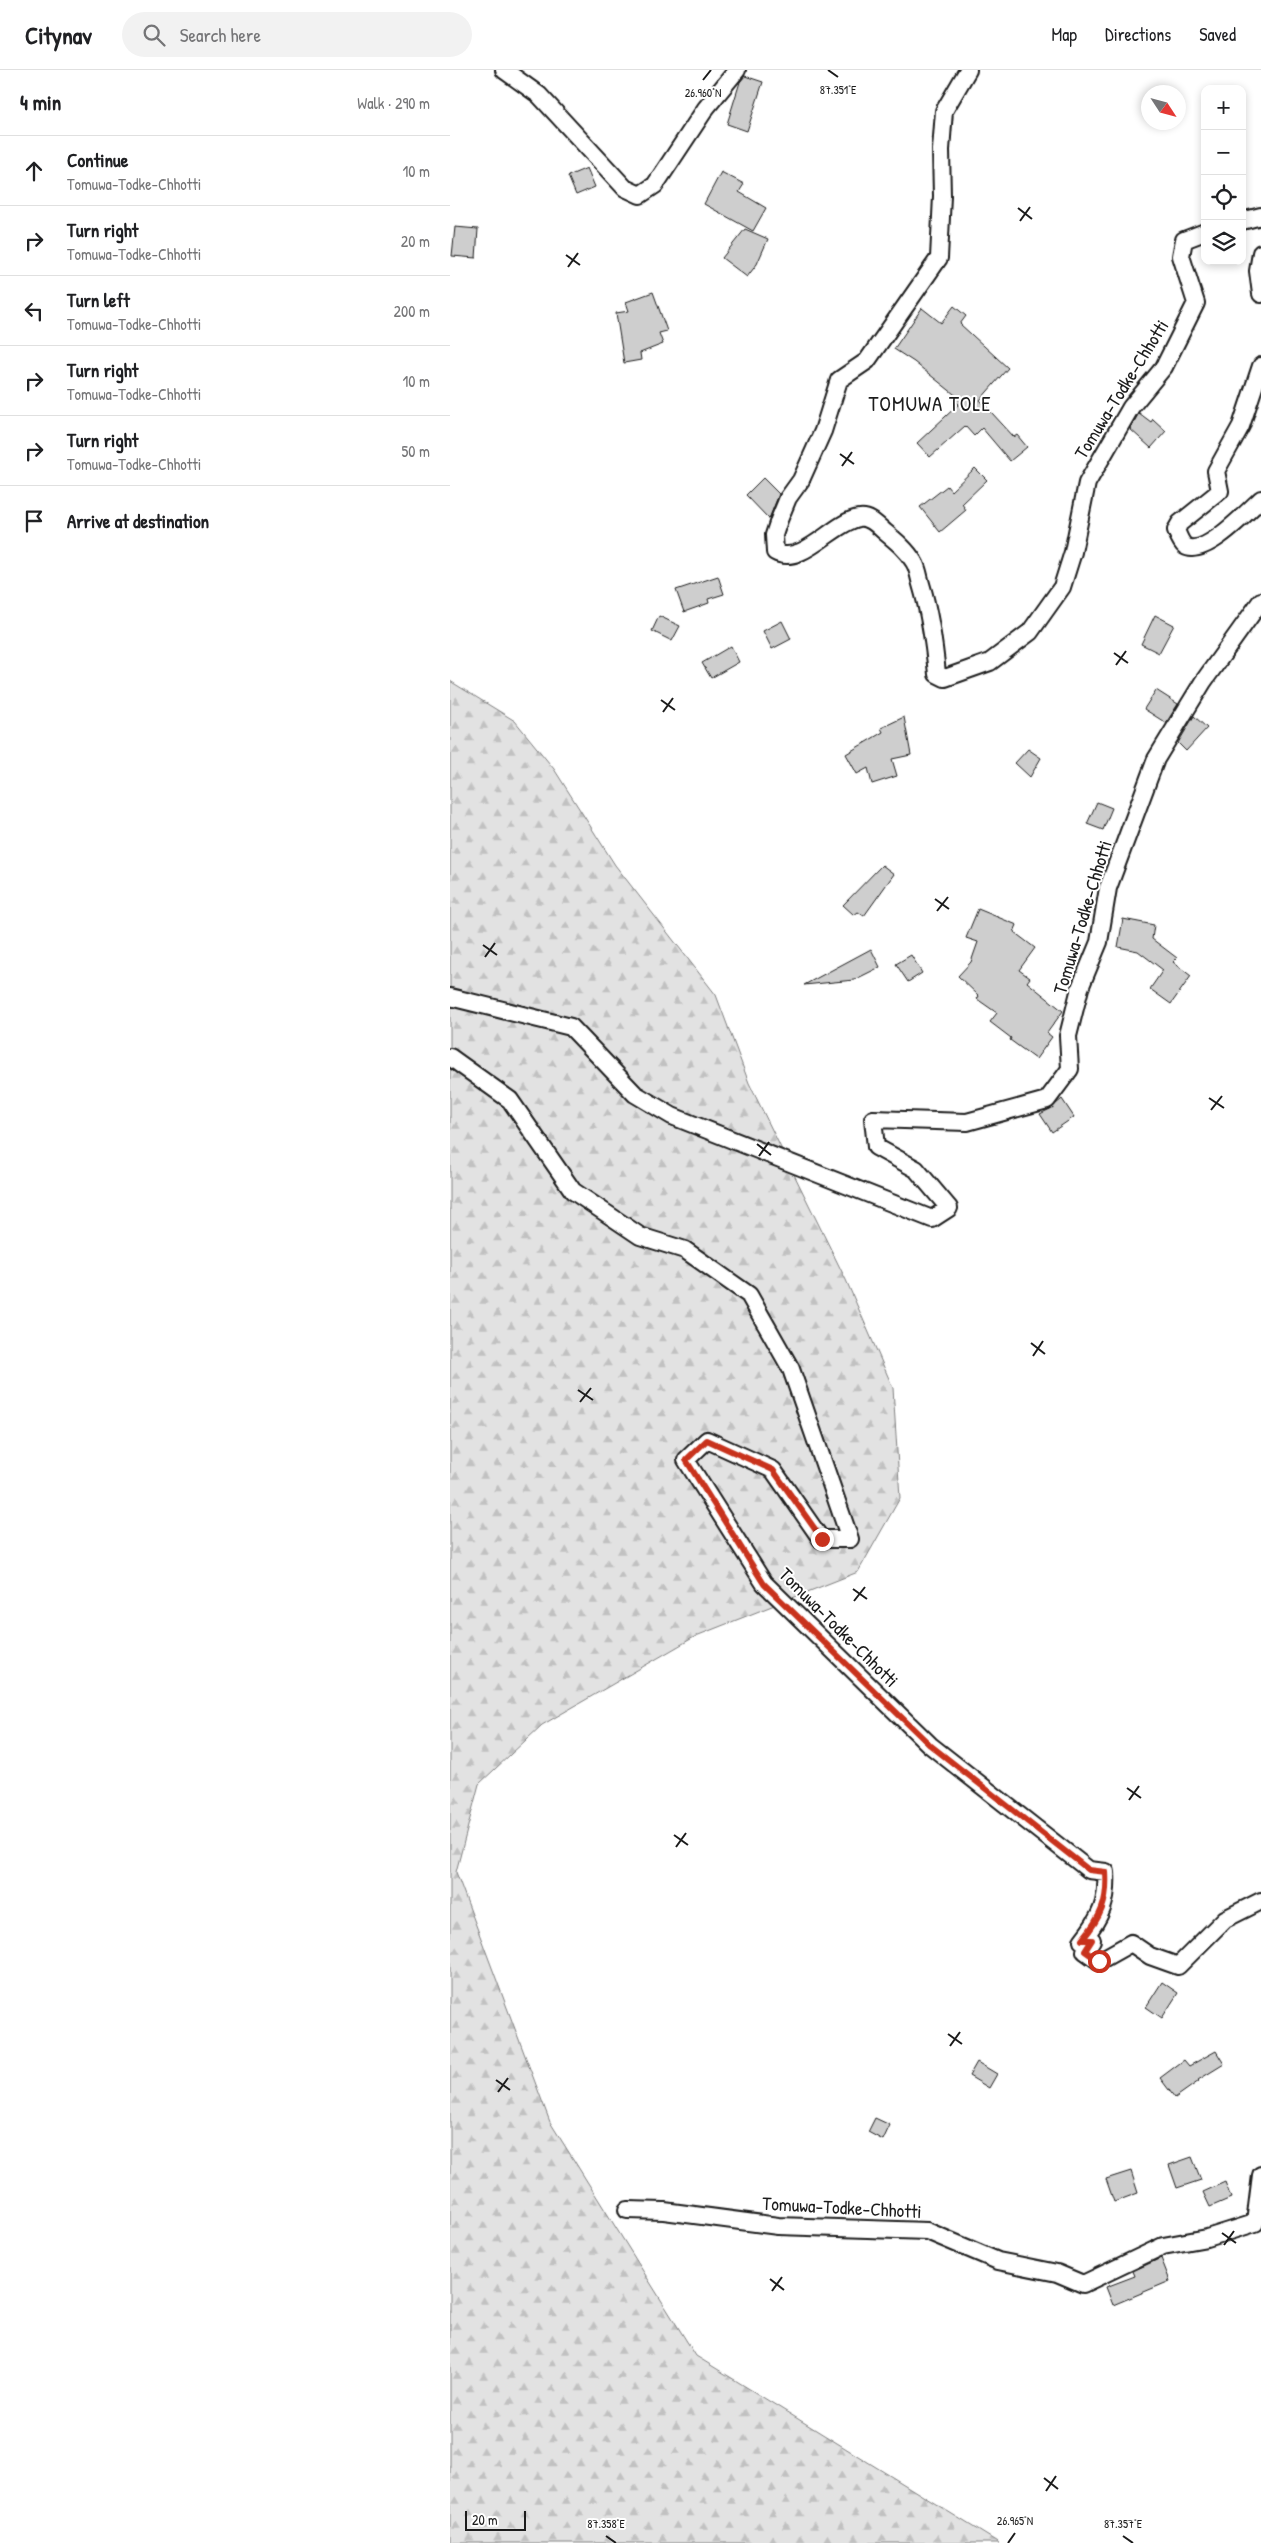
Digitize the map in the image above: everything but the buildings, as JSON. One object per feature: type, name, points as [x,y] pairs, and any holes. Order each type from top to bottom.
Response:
[{"type":"street","points":[[504,70],[540,95],[625,188],[640,195],[655,185],[706,108],[737,70]]},
{"type":"street","name":"Tomuwa-Todke-Chhotti","points":[[968,70],[944,111],[939,258],[868,361],[839,380],[823,431],[801,480],[788,498],[774,535],[775,552],[782,556],[792,555],[809,548],[846,522],[862,517],[877,525],[904,548],[915,563],[931,620],[937,674],[945,678],[990,662],[1030,632],[1062,587],[1073,552],[1087,483],[1131,406],[1164,367],[1196,303],[1181,256],[1184,240],[1201,234]]},
{"type":"street","points":[[1246,220],[1261,216]]},
{"type":"street","points":[[1261,253],[1258,271],[1261,294]]},
{"type":"street","points":[[1261,366],[1241,426],[1216,471],[1220,491],[1180,523],[1176,530],[1183,545],[1191,549],[1210,544],[1261,499]]},
{"type":"street","name":"Tomuwa-Todke-Chhotti","points":[[450,997],[571,1027],[635,1094],[672,1116],[932,1219],[949,1208],[916,1170],[876,1147],[872,1119],[967,1122],[1046,1100],[1070,1069],[1068,1036],[1080,988],[1099,942],[1108,888],[1156,759],[1203,682],[1261,601]]},
{"type":"street","name":"Tomuwa-Todke-Chhotti","points":[[450,1057],[510,1100],[574,1192],[640,1236],[684,1250],[749,1295],[791,1369],[850,1539],[822,1539],[773,1470],[707,1440],[686,1460],[764,1584],[930,1745],[1089,1870],[1106,1872],[1107,1899],[1096,1924],[1082,1940],[1092,1940],[1085,1951],[1099,1961],[1131,1943],[1150,1956],[1178,1966],[1225,1919],[1261,1901]]},
{"type":"street","name":"Tomuwa-Todke-Chhotti","points":[[628,2210],[664,2211],[778,2226],[927,2231],[998,2261],[1058,2273],[1082,2284],[1163,2246],[1206,2238],[1255,2223],[1261,2175]]},
{"type":"green space","points":[[450,681],[515,721],[554,769],[615,865],[716,995],[749,1083],[846,1280],[893,1388],[900,1498],[858,1572],[696,1636],[542,1725],[479,1784],[456,1872],[550,2122],[696,2356],[999,2543],[450,2543]]},
{"type":"district","name":"TOMUWA TOLE","points":[[930,404]]},
{"type":"route","points":[[822,1539],[773,1470],[707,1440],[686,1460],[764,1584],[930,1745],[1089,1870],[1106,1872],[1107,1899],[1096,1924],[1082,1940],[1092,1940],[1085,1951],[1099,1961]]}]
